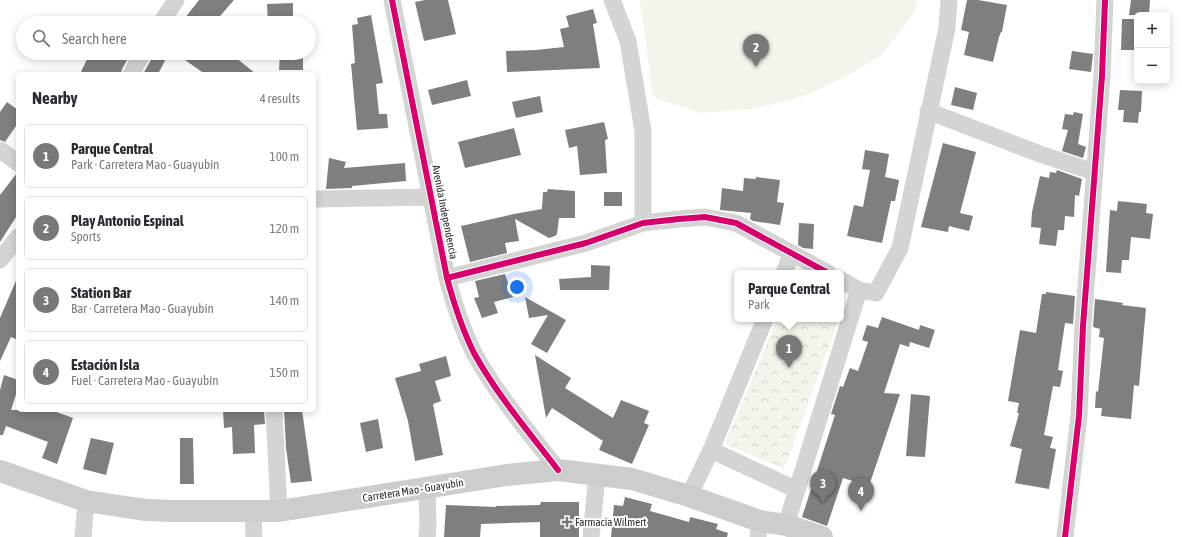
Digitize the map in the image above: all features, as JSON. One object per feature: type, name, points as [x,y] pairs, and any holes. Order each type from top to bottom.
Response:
[{"type":"main road","name":"Carretera Mao - Guayubín","points":[[0,471],[86,501],[146,510],[253,512],[280,511],[507,475],[558,470],[597,476],[632,479],[689,496],[759,529],[786,525],[822,537]]},
{"type":"street","points":[[166,16],[176,0]]},
{"type":"street","name":"Avenida Independencia","points":[[392,0],[447,278],[457,313],[474,352],[501,397],[558,470]]},
{"type":"street","points":[[612,0],[628,41],[643,131],[643,223]]},
{"type":"street","points":[[844,282],[859,290],[876,293],[900,248],[928,111],[947,28],[950,0]]},
{"type":"street","points":[[1065,537],[1079,416],[1083,326],[1102,76],[1105,0]]},
{"type":"street","points":[[132,72],[139,60]]},
{"type":"street","points":[[928,111],[1040,154],[1094,172]]},
{"type":"street","points":[[0,150],[16,161]]},
{"type":"street","points":[[316,199],[432,197]]},
{"type":"street","points":[[447,278],[586,243],[643,223],[679,218],[705,217],[736,223],[823,270]]},
{"type":"street","points":[[0,260],[16,240]]},
{"type":"street","points":[[785,270],[792,253]]},
{"type":"street","points":[[786,525],[859,290]]},
{"type":"street","points":[[689,496],[711,450],[764,322]]},
{"type":"street","points":[[274,412],[280,511]]},
{"type":"street","points":[[711,450],[797,490]]},
{"type":"street","points":[[591,537],[597,476]]},
{"type":"street","points":[[427,488],[427,537]]},
{"type":"street","points":[[84,537],[86,501]]},
{"type":"street","points":[[253,512],[254,537]]},
{"type":"green space","points":[[640,0],[918,0],[913,14],[881,56],[843,78],[802,97],[751,109],[701,113],[653,97]]},
{"type":"green space","points":[[776,322],[838,322],[784,469],[725,444]]},
{"type":"building","points":[[199,0],[234,0],[220,16],[186,16]]},
{"type":"building","points":[[425,0],[448,0],[456,34],[424,41],[415,2]]},
{"type":"building","points":[[967,0],[978,0],[1007,5],[1002,32],[999,37],[993,62],[964,55],[969,32],[961,30]]},
{"type":"building","points":[[1131,0],[1150,0],[1149,12],[1134,12],[1134,15],[1129,15]]},
{"type":"building","points":[[293,3],[293,16],[268,16],[267,4]]},
{"type":"building","points":[[593,9],[597,23],[593,24],[600,68],[507,72],[506,51],[564,47],[560,29],[569,27],[566,16]]},
{"type":"building","points":[[371,15],[383,83],[376,84],[379,114],[387,114],[388,128],[357,130],[351,64],[355,63],[352,25],[358,24],[357,18]]},
{"type":"building","points":[[1122,19],[1134,19],[1134,50],[1121,50]]},
{"type":"building","points":[[1072,51],[1093,54],[1091,72],[1069,69]]},
{"type":"building","points":[[87,60],[127,60],[121,72],[81,72]]},
{"type":"building","points":[[151,60],[165,60],[159,72],[144,72]]},
{"type":"building","points":[[185,60],[239,60],[254,72],[202,72]]},
{"type":"building","points":[[280,60],[303,60],[303,70],[279,70]]},
{"type":"building","points":[[467,80],[471,96],[432,105],[428,90]]},
{"type":"building","points":[[955,87],[977,93],[973,110],[951,105]]},
{"type":"building","points":[[1120,90],[1142,91],[1141,112],[1139,112],[1138,123],[1123,122],[1124,110],[1118,110]]},
{"type":"building","points":[[540,96],[543,112],[516,118],[512,102]]},
{"type":"building","points":[[7,102],[16,109],[16,126],[5,142],[0,140],[0,112]]},
{"type":"building","points":[[1074,112],[1083,114],[1078,144],[1086,147],[1083,158],[1062,151],[1068,130],[1062,129],[1065,114],[1073,115]]},
{"type":"building","points":[[604,122],[608,139],[605,140],[607,173],[580,175],[577,146],[569,148],[565,130]]},
{"type":"building","points":[[514,128],[521,155],[465,168],[458,142]]},
{"type":"building","points":[[943,143],[976,152],[960,213],[973,216],[969,231],[949,226],[948,232],[921,227]]},
{"type":"building","points":[[865,150],[889,154],[885,177],[899,180],[895,201],[891,201],[882,243],[847,236],[854,205],[863,207],[870,170],[862,169]]},
{"type":"building","points":[[329,158],[346,162],[344,168],[405,163],[406,181],[352,186],[352,188],[326,189]]},
{"type":"building","points":[[1057,170],[1082,179],[1079,196],[1075,195],[1074,217],[1065,216],[1064,230],[1058,230],[1056,246],[1039,244],[1041,228],[1031,227],[1032,212],[1040,176],[1049,178],[1050,172],[1056,173]]},
{"type":"building","points":[[16,174],[16,217],[0,242],[0,195]]},
{"type":"building","points":[[756,177],[780,180],[777,202],[784,203],[780,225],[753,221],[750,219],[751,213],[720,210],[722,188],[743,191],[744,178],[756,179]]},
{"type":"building","points":[[548,189],[575,191],[575,218],[559,218],[557,234],[549,238],[515,219],[519,241],[505,243],[507,253],[470,262],[461,226],[542,209],[543,192],[547,192]]},
{"type":"building","points":[[604,192],[622,192],[622,206],[604,206]]},
{"type":"building","points":[[1118,201],[1147,204],[1146,213],[1153,214],[1150,239],[1131,237],[1129,260],[1122,260],[1121,273],[1106,272],[1110,210],[1117,211]]},
{"type":"building","points":[[799,223],[814,224],[813,249],[803,248],[798,245]]},
{"type":"building","points":[[591,265],[610,266],[609,290],[560,290],[559,279],[591,277]]},
{"type":"building","points":[[505,274],[513,297],[494,302],[498,313],[482,318],[474,298],[479,297],[475,281]]},
{"type":"building","points":[[16,281],[16,339],[11,337],[0,361],[0,318]]},
{"type":"building","points":[[1046,292],[1075,296],[1073,324],[1065,323],[1058,370],[1063,371],[1060,387],[1053,386],[1044,435],[1053,437],[1050,448],[1056,449],[1049,489],[1015,483],[1022,449],[1010,446],[1019,413],[1017,413],[1019,403],[1008,401],[1020,330],[1036,333],[1042,294],[1046,294]]},
{"type":"building","points":[[525,297],[566,320],[547,353],[531,344],[548,315],[529,318]]},
{"type":"building","points":[[1095,299],[1123,303],[1122,305],[1146,308],[1139,386],[1134,385],[1131,419],[1101,416],[1102,408],[1095,408],[1104,338],[1099,337],[1100,329],[1093,327]]},
{"type":"building","points":[[882,317],[919,330],[920,325],[935,330],[929,348],[910,342],[909,347],[900,344],[884,393],[900,394],[869,486],[843,478],[827,526],[802,517],[835,415],[831,414],[840,386],[843,387],[850,368],[858,371],[868,342],[862,340],[867,325],[878,328]]},
{"type":"building","points":[[535,355],[571,378],[565,388],[613,418],[621,400],[649,411],[644,423],[649,425],[632,464],[599,450],[603,441],[552,408],[546,418]]},
{"type":"building","points":[[446,356],[451,376],[435,381],[441,401],[433,404],[443,455],[415,461],[408,421],[395,378],[421,371],[419,364]]},
{"type":"building","points":[[4,375],[16,379],[16,394],[11,410],[16,410],[16,412],[56,412],[73,418],[57,464],[42,458],[48,442],[6,426],[3,435],[0,435],[0,390]]},
{"type":"building","points":[[911,394],[930,396],[925,457],[906,456]]},
{"type":"building","points":[[223,412],[264,412],[265,424],[254,425],[255,453],[233,454],[232,427],[224,428]]},
{"type":"building","points":[[284,412],[302,412],[312,481],[291,483],[286,448]]},
{"type":"building","points":[[378,419],[383,448],[366,452],[360,423]]},
{"type":"building","points":[[91,438],[114,443],[106,475],[83,469]]},
{"type":"building","points":[[180,438],[193,438],[194,484],[180,484]]},
{"type":"building","points":[[625,497],[652,504],[650,511],[689,522],[690,517],[718,524],[716,529],[728,533],[727,537],[611,537],[614,505],[623,506]]},
{"type":"building","points":[[541,502],[579,502],[579,537],[540,537],[540,522],[481,524],[480,537],[444,537],[446,505],[496,507],[540,505]]},
{"type":"cycle path","points":[[392,0],[452,297],[466,335],[483,369],[514,413],[558,470]]},
{"type":"cycle path","points":[[1065,537],[1079,416],[1083,326],[1102,76],[1105,0]]},
{"type":"cycle path","points":[[447,278],[586,243],[643,223],[705,217],[736,223],[822,270]]},
{"type":"place","name":"Play Antonio Espinal","points":[[756,67]]},
{"type":"place","name":"Parque Central","points":[[789,368]]},
{"type":"place","name":"Station Bar","points":[[823,503]]},
{"type":"place","name":"Estación Isla","points":[[861,511]]},
{"type":"place","name":"Farmacia Wilmert","points":[[567,522]]}]
